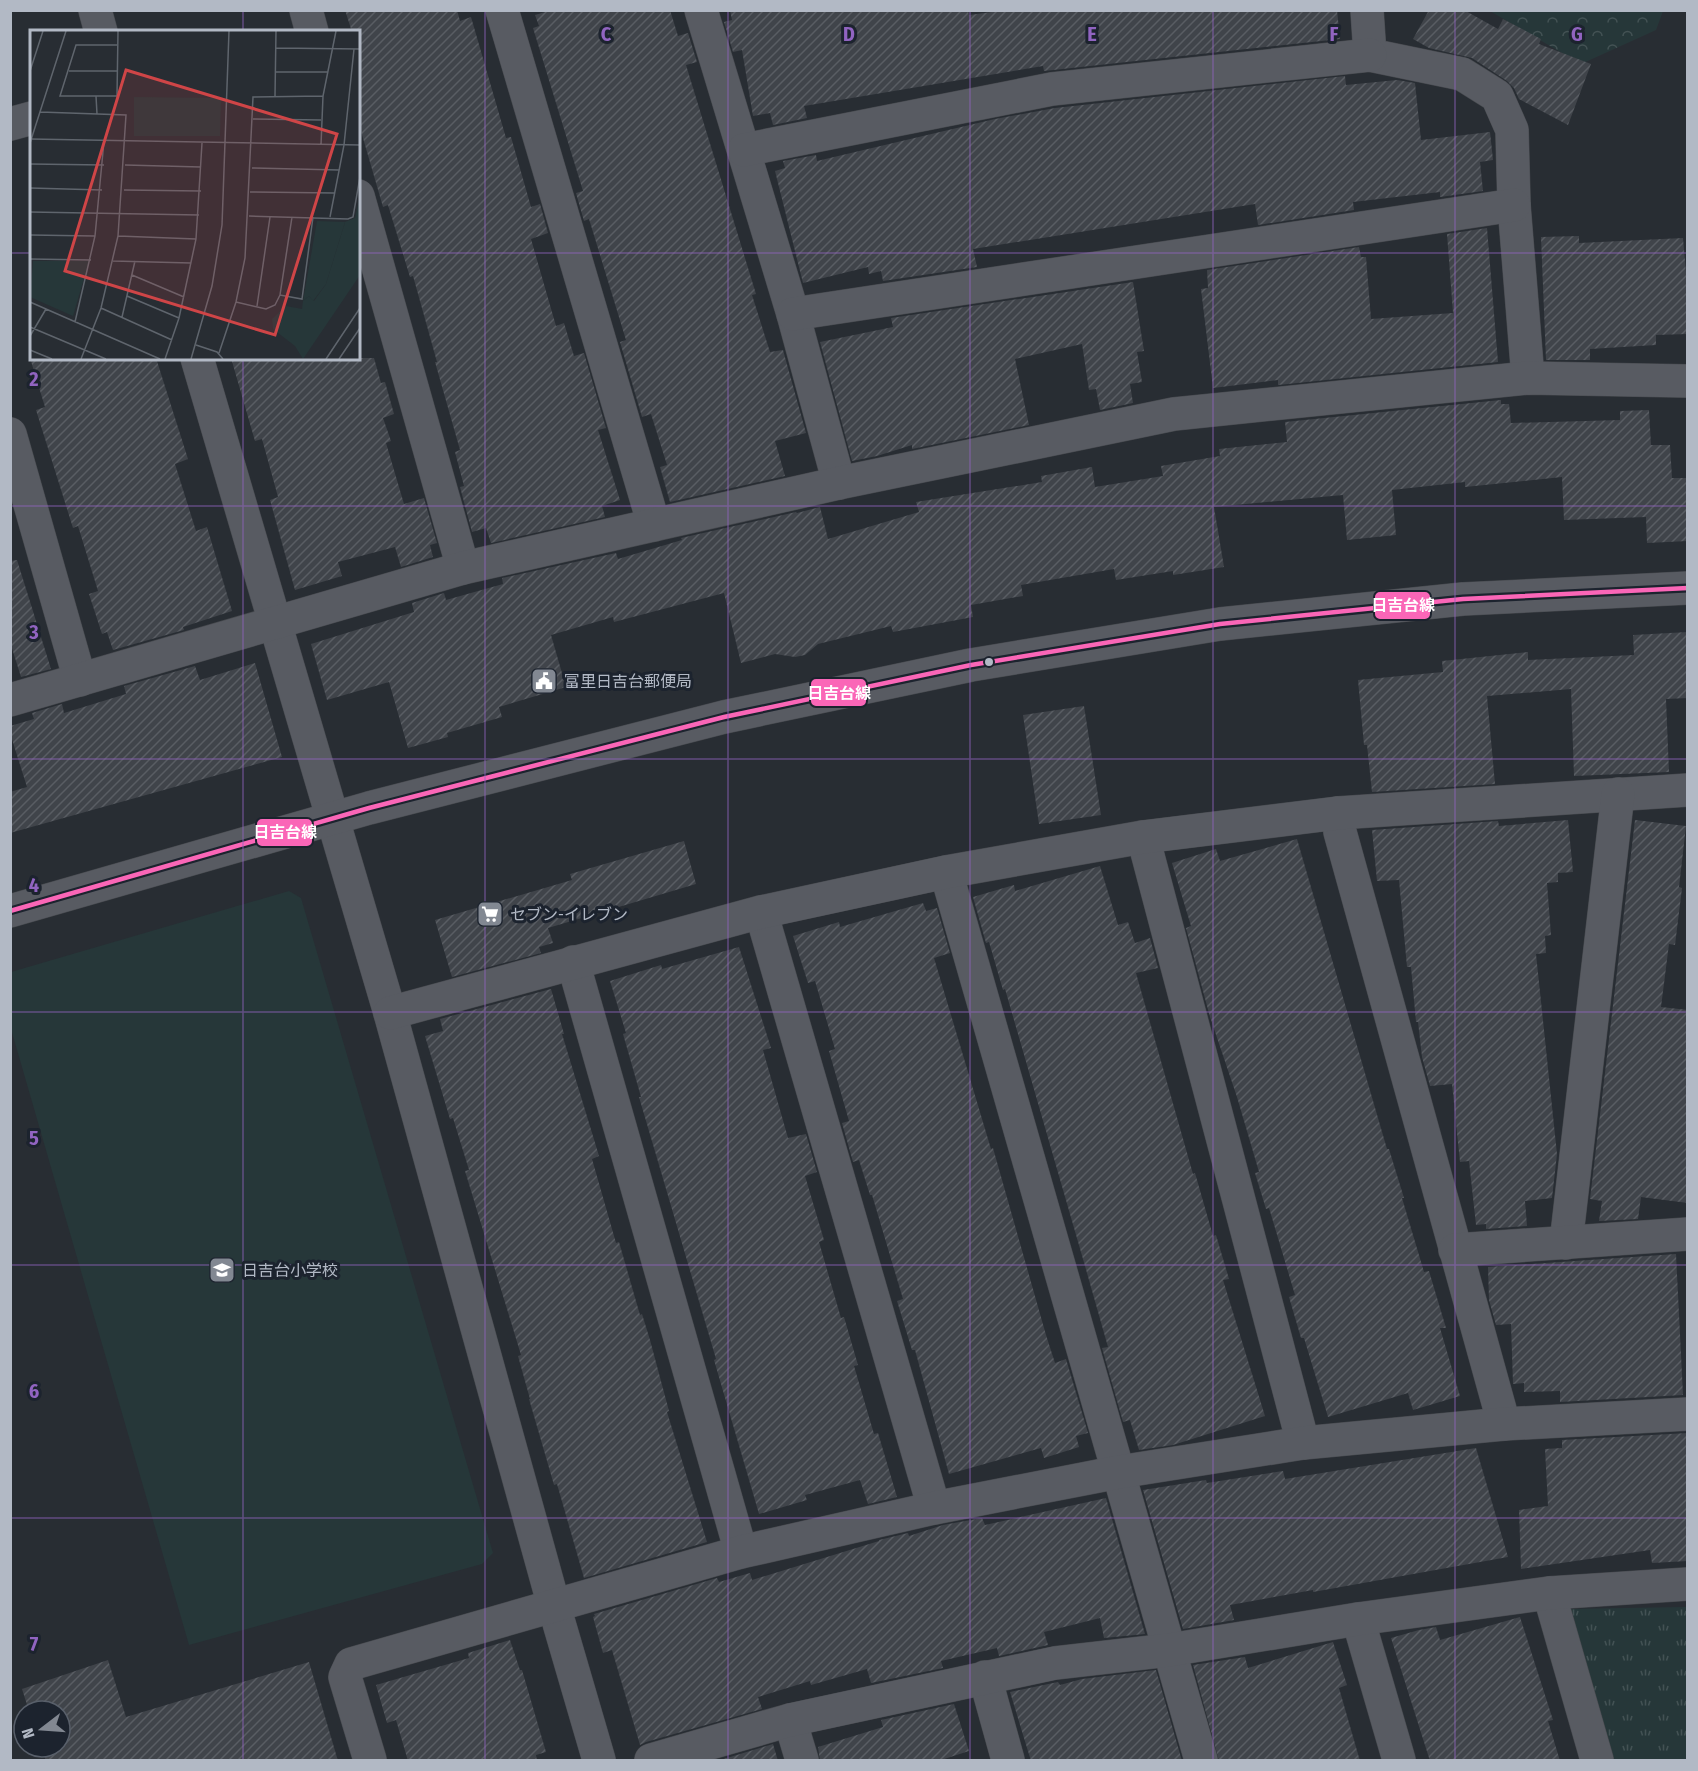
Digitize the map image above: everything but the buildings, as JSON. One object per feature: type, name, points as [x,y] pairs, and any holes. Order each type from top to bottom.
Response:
[{"type":"street","points":[[95,10],[100,30]]},
{"type":"street","points":[[306,10],[311,30]]},
{"type":"street","points":[[502,10],[654,525]]},
{"type":"street","points":[[701,10],[793,314],[839,483]]},
{"type":"street","points":[[1367,10],[1370,55]]},
{"type":"street","points":[[744,150],[1052,89],[1370,55],[1462,74],[1497,96],[1512,130],[1514,205],[1528,378]]},
{"type":"street","points":[[10,124],[30,119]]},
{"type":"street","points":[[360,203],[463,568]]},
{"type":"street","points":[[793,314],[1514,205]]},
{"type":"street","points":[[198,360],[390,1013],[599,1761]]},
{"type":"street","points":[[10,700],[463,568],[839,483],[1174,414],[1528,378],[1688,381]]},
{"type":"street","points":[[10,434],[80,680]]},
{"type":"street","points":[[10,911],[332,818],[724,717],[971,665],[1220,624],[1463,599],[1688,588]]},
{"type":"street","points":[[390,1013],[761,912],[946,872],[1143,837],[1338,813],[1688,790]]},
{"type":"street","points":[[1566,1243],[1618,794]]},
{"type":"street","points":[[1338,813],[1340,832],[1504,1424]]},
{"type":"street","points":[[1143,837],[1303,1443]]},
{"type":"street","points":[[946,872],[1201,1761]]},
{"type":"street","points":[[761,912],[934,1508]]},
{"type":"street","points":[[573,962],[741,1552]]},
{"type":"street","points":[[1455,1250],[1688,1234]]},
{"type":"street","points":[[370,1761],[345,1677],[351,1664],[741,1552],[934,1508],[1119,1472],[1303,1443],[1504,1424],[1688,1413]]},
{"type":"street","points":[[651,1761],[790,1720],[1055,1663],[1169,1650],[1358,1619],[1549,1593],[1688,1584]]},
{"type":"street","points":[[1549,1593],[1597,1761]]},
{"type":"street","points":[[1358,1619],[1399,1761]]},
{"type":"street","points":[[985,1677],[1008,1761]]},
{"type":"street","points":[[790,1720],[802,1761]]},
{"type":"green space","points":[[1490,11],[1663,11],[1656,30],[1581,64]]},
{"type":"green space","name":"日吉台小学校","points":[[289,891],[301,898],[493,1553],[482,1564],[189,1645],[11,1029],[11,972]]},
{"type":"green space","points":[[1687,1607],[1687,1760],[1610,1760],[1566,1609]]},
{"type":"transit line","name":"日吉台線","points":[[10,911],[369,808],[724,717],[971,665],[1220,624],[1463,599],[1688,588]]},
{"type":"place","name":"富里日吉台郵便局","points":[[544,681]]},
{"type":"place","name":"セブン-イレブン","points":[[490,914]]},
{"type":"place","name":"日吉台小学校","points":[[222,1270]]}]
